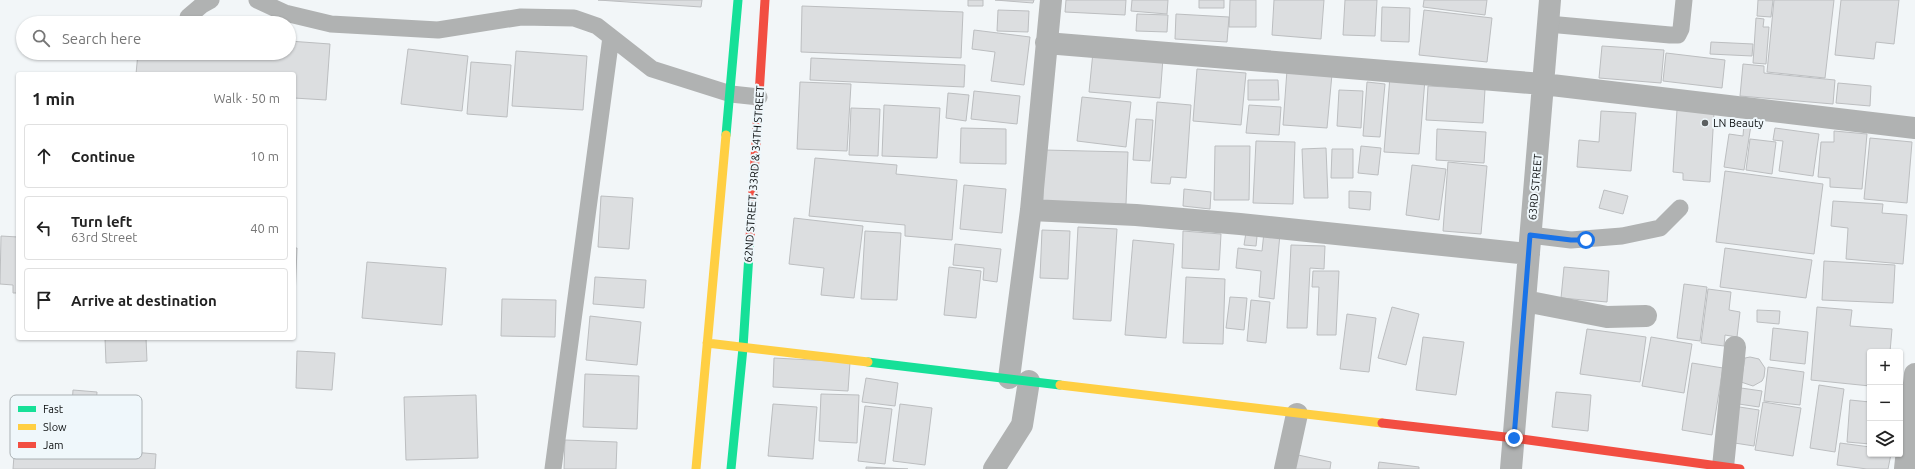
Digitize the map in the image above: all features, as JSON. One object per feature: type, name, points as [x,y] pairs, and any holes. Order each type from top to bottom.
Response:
[{"type":"street","points":[[696,469],[731,94],[738,0]]},
{"type":"street","name":"62ND STREET, 33RD & 34TH STREET","points":[[731,469],[743,348],[765,0]]},
{"type":"street","points":[[994,469],[1022,425],[1019,380],[1031,210],[1051,0]]},
{"type":"street","name":"63RD STREET","points":[[1511,469],[1550,0]]},
{"type":"street","points":[[1046,43],[1543,84],[1915,128]]},
{"type":"street","points":[[1031,210],[1136,215],[1530,245]]},
{"type":"street","points":[[1525,301],[1607,317],[1646,316]]},
{"type":"street","points":[[707,343],[1297,414],[1514,438],[1732,468],[1735,346]]},
{"type":"street","points":[[1905,469],[1914,387]]},
{"type":"street","points":[[1285,469],[1297,414]]},
{"type":"lane","points":[[189,16],[202,5],[211,0]]},
{"type":"lane","points":[[257,0],[286,13],[331,24],[438,30],[521,17],[574,18],[597,26],[652,69],[731,94],[759,96]]},
{"type":"lane","points":[[1548,24],[1678,35],[1681,30],[1684,0]]},
{"type":"lane","points":[[553,469],[611,38]]},
{"type":"lane","points":[[1530,245],[1622,236],[1660,228],[1680,208]]},
{"type":"building","points":[[598,0],[702,0],[701,7]]},
{"type":"building","points":[[968,0],[983,0],[983,6],[968,6]]},
{"type":"building","points":[[995,0],[1034,0],[1033,3]]},
{"type":"building","points":[[1066,0],[1126,0],[1125,15],[1065,12]]},
{"type":"building","points":[[1132,0],[1168,0],[1167,14],[1131,11]]},
{"type":"building","points":[[1199,0],[1224,0],[1224,8],[1199,8]]},
{"type":"building","points":[[1230,0],[1256,0],[1256,27],[1229,27]]},
{"type":"building","points":[[1274,0],[1324,0],[1321,39],[1272,35]]},
{"type":"building","points":[[1345,0],[1377,0],[1375,36],[1343,35]]},
{"type":"building","points":[[1424,0],[1487,0],[1485,15],[1423,7]]},
{"type":"building","points":[[1758,0],[1773,0],[1771,17],[1757,16]]},
{"type":"building","points":[[1774,0],[1834,0],[1825,78],[1767,72]]},
{"type":"building","points":[[1841,0],[1899,0],[1894,44],[1876,42],[1874,59],[1835,55]]},
{"type":"building","points":[[802,6],[963,12],[961,58],[801,52]]},
{"type":"building","points":[[1382,7],[1410,8],[1409,42],[1381,41]]},
{"type":"building","points":[[998,10],[1029,11],[1028,32],[997,31]]},
{"type":"building","points":[[1424,10],[1492,18],[1487,62],[1419,55]]},
{"type":"building","points":[[1137,14],[1168,15],[1167,32],[1136,31]]},
{"type":"building","points":[[1176,14],[1229,17],[1227,42],[1175,39]]},
{"type":"building","points":[[1756,18],[1764,19],[1763,27],[1769,27],[1766,64],[1753,63]]},
{"type":"building","points":[[974,30],[1030,37],[1024,85],[991,81],[995,52],[972,49]]},
{"type":"building","points":[[296,42],[330,44],[326,100],[296,98],[296,72],[136,72],[137,60],[296,60]]},
{"type":"building","points":[[1711,42],[1753,44],[1752,56],[1710,54]]},
{"type":"building","points":[[1602,46],[1664,50],[1661,83],[1599,78]]},
{"type":"building","points":[[408,49],[468,56],[462,111],[401,104]]},
{"type":"building","points":[[516,51],[587,56],[583,110],[512,106]]},
{"type":"building","points":[[1093,52],[1163,58],[1160,98],[1089,92]]},
{"type":"building","points":[[1666,53],[1725,60],[1722,88],[1663,81]]},
{"type":"building","points":[[811,58],[965,65],[964,87],[810,80]]},
{"type":"building","points":[[471,62],[511,65],[507,117],[467,114]]},
{"type":"building","points":[[1743,64],[1764,66],[1764,73],[1835,80],[1833,104],[1740,96]]},
{"type":"building","points":[[1197,69],[1246,73],[1241,125],[1193,121]]},
{"type":"building","points":[[1287,70],[1332,74],[1327,128],[1283,125]]},
{"type":"building","points":[[1390,76],[1425,79],[1419,154],[1384,152]]},
{"type":"building","points":[[1248,80],[1278,80],[1279,100],[1248,100]]},
{"type":"building","points":[[800,82],[851,84],[847,151],[797,149]]},
{"type":"building","points":[[1367,82],[1385,84],[1380,137],[1363,136]]},
{"type":"building","points":[[1838,83],[1871,86],[1870,106],[1836,103]]},
{"type":"building","points":[[1428,86],[1485,89],[1483,123],[1426,120]]},
{"type":"building","points":[[1339,90],[1363,91],[1361,128],[1337,126]]},
{"type":"building","points":[[974,91],[1020,96],[1017,124],[971,119]]},
{"type":"building","points":[[948,93],[969,95],[966,121],[946,118]]},
{"type":"building","points":[[1082,97],[1131,102],[1126,147],[1077,141]]},
{"type":"building","points":[[1157,102],[1191,105],[1186,178],[1171,177],[1170,184],[1151,183]]},
{"type":"building","points":[[884,105],[940,108],[937,158],[882,156]]},
{"type":"building","points":[[1249,105],[1281,107],[1279,135],[1246,133]]},
{"type":"building","points":[[851,108],[880,109],[878,156],[849,155]]},
{"type":"building","points":[[1677,110],[1714,113],[1710,182],[1683,180],[1683,173],[1673,172]]},
{"type":"building","points":[[1601,111],[1636,113],[1631,171],[1577,167],[1579,140],[1599,142]]},
{"type":"building","points":[[1136,119],[1153,120],[1150,161],[1133,160]]},
{"type":"building","points":[[1744,124],[1751,125],[1744,170],[1724,167],[1729,134],[1743,136]]},
{"type":"building","points":[[961,128],[1006,129],[1006,164],[960,163]]},
{"type":"building","points":[[1775,128],[1819,134],[1813,176],[1779,171],[1783,141],[1773,140]]},
{"type":"building","points":[[1437,129],[1486,132],[1484,163],[1436,160]]},
{"type":"building","points":[[1834,131],[1867,134],[1862,189],[1830,187],[1830,178],[1818,177],[1821,142],[1834,142]]},
{"type":"building","points":[[1870,138],[1912,142],[1907,203],[1864,199]]},
{"type":"building","points":[[1750,139],[1776,142],[1772,174],[1746,170]]},
{"type":"building","points":[[1256,141],[1295,142],[1293,204],[1253,203]]},
{"type":"building","points":[[1215,146],[1250,146],[1249,200],[1214,200]]},
{"type":"building","points":[[1361,146],[1381,148],[1378,175],[1358,173]]},
{"type":"building","points":[[1326,148],[1328,198],[1304,198],[1302,149]]},
{"type":"building","points":[[1332,149],[1353,149],[1353,178],[1331,178]]},
{"type":"building","points":[[1044,150],[1128,152],[1126,204],[1043,202]]},
{"type":"building","points":[[815,158],[897,165],[896,174],[957,180],[952,240],[905,236],[905,225],[809,216]]},
{"type":"building","points":[[1448,162],[1487,166],[1481,234],[1443,231]]},
{"type":"building","points":[[1412,165],[1446,169],[1439,220],[1406,215]]},
{"type":"building","points":[[1725,171],[1823,184],[1814,254],[1716,242]]},
{"type":"building","points":[[964,185],[1006,189],[1002,233],[960,229]]},
{"type":"building","points":[[1184,189],[1211,192],[1210,209],[1183,206]]},
{"type":"building","points":[[1604,190],[1628,196],[1623,214],[1599,208]]},
{"type":"building","points":[[1349,191],[1371,192],[1370,210],[1349,208]]},
{"type":"building","points":[[601,196],[633,198],[629,249],[598,247]]},
{"type":"building","points":[[1833,201],[1883,204],[1882,213],[1907,215],[1903,264],[1846,259],[1848,228],[1831,226]]},
{"type":"building","points":[[794,218],[863,226],[854,298],[821,295],[824,268],[789,264]]},
{"type":"building","points":[[1247,226],[1258,227],[1256,246],[1244,245]]},
{"type":"building","points":[[1078,227],[1117,229],[1111,321],[1073,319]]},
{"type":"building","points":[[1042,230],[1070,231],[1068,279],[1040,278]]},
{"type":"building","points":[[865,231],[901,233],[897,300],[861,299]]},
{"type":"building","points":[[1183,231],[1221,234],[1219,270],[1182,268]]},
{"type":"building","points":[[1264,232],[1280,234],[1274,299],[1259,297],[1261,271],[1236,268],[1238,248],[1262,251]]},
{"type":"building","points":[[1,236],[16,237],[16,293],[13,293],[13,285],[0,284]]},
{"type":"building","points":[[1133,240],[1174,244],[1166,338],[1125,335]]},
{"type":"building","points":[[955,244],[1001,249],[997,282],[983,280],[984,268],[953,265]]},
{"type":"building","points":[[1291,245],[1325,246],[1324,269],[1310,268],[1307,328],[1287,328]]},
{"type":"building","points":[[296,248],[297,248],[296,274]]},
{"type":"building","points":[[1725,248],[1812,260],[1806,298],[1720,287]]},
{"type":"building","points":[[1824,261],[1895,265],[1893,303],[1822,300]]},
{"type":"building","points":[[367,262],[446,268],[442,325],[362,318]]},
{"type":"building","points":[[949,267],[981,271],[976,318],[944,315]]},
{"type":"building","points":[[1564,267],[1609,271],[1607,302],[1561,298]]},
{"type":"building","points":[[1313,271],[1339,271],[1336,335],[1317,335],[1319,287],[1312,287]]},
{"type":"building","points":[[595,277],[646,280],[644,308],[593,304]]},
{"type":"building","points":[[1186,277],[1225,279],[1223,344],[1183,343]]},
{"type":"building","points":[[1684,284],[1707,287],[1700,341],[1677,338]]},
{"type":"building","points":[[1708,289],[1731,292],[1729,310],[1740,312],[1737,337],[1725,335],[1724,346],[1701,343]]},
{"type":"building","points":[[1230,297],[1247,298],[1244,330],[1226,328]]},
{"type":"building","points":[[502,299],[556,300],[555,337],[501,336]]},
{"type":"building","points":[[1251,300],[1270,302],[1266,343],[1247,341]]},
{"type":"building","points":[[1392,307],[1419,314],[1406,365],[1378,358]]},
{"type":"building","points":[[1817,307],[1852,310],[1850,326],[1892,329],[1890,349],[1867,349],[1867,386],[1811,380]]},
{"type":"building","points":[[1757,310],[1780,311],[1779,324],[1757,322]]},
{"type":"building","points":[[1347,314],[1376,318],[1369,372],[1340,369]]},
{"type":"building","points":[[590,316],[641,322],[637,365],[586,360]]},
{"type":"building","points":[[1773,328],[1808,332],[1805,364],[1770,360]]},
{"type":"building","points":[[1587,329],[1646,337],[1640,382],[1580,374]]},
{"type":"building","points":[[1423,337],[1464,342],[1456,395],[1416,390]]},
{"type":"building","points":[[1651,337],[1692,344],[1684,393],[1642,386]]},
{"type":"building","points":[[105,340],[146,340],[147,361],[106,363]]},
{"type":"building","points":[[297,351],[335,353],[332,390],[296,388]]},
{"type":"building","points":[[1750,357],[1759,359],[1765,368],[1762,381],[1753,386],[1741,382],[1745,358]]},
{"type":"building","points":[[774,358],[850,362],[848,391],[773,387]]},
{"type":"building","points":[[1692,363],[1723,368],[1712,435],[1682,430]]},
{"type":"building","points":[[1768,367],[1804,372],[1800,405],[1764,401]]},
{"type":"building","points":[[585,374],[639,376],[637,429],[583,427]]},
{"type":"building","points":[[866,378],[898,383],[895,406],[862,402]]},
{"type":"building","points":[[1819,385],[1844,389],[1835,452],[1810,448]]},
{"type":"building","points":[[1734,387],[1762,391],[1759,407],[1732,403]]},
{"type":"building","points":[[73,390],[97,392],[97,395],[73,395]]},
{"type":"building","points":[[1556,392],[1591,395],[1588,431],[1552,427]]},
{"type":"building","points":[[821,394],[859,395],[857,443],[819,441]]},
{"type":"building","points":[[476,395],[478,458],[406,460],[404,397]]},
{"type":"building","points":[[1850,400],[1867,402],[1867,444],[1847,442]]},
{"type":"building","points":[[1763,402],[1801,408],[1793,456],[1755,450]]},
{"type":"building","points":[[773,404],[817,407],[813,459],[768,456]]},
{"type":"building","points":[[900,404],[932,408],[925,465],[893,461]]},
{"type":"building","points":[[865,406],[892,409],[885,464],[858,461]]},
{"type":"building","points":[[1733,406],[1759,410],[1754,446],[1728,442]]},
{"type":"building","points":[[565,440],[617,442],[616,469],[564,469]]},
{"type":"building","points":[[1840,443],[1867,447],[1867,457],[1890,457],[1888,469],[1867,469],[1837,465]]},
{"type":"building","points":[[142,453],[156,454],[155,469],[13,469],[14,459],[142,459]]},
{"type":"building","points":[[1298,455],[1331,462],[1330,469],[1295,469]]},
{"type":"building","points":[[1379,462],[1419,467],[1419,469],[1378,469]]},
{"type":"building","points":[[866,467],[908,469],[866,469]]},
{"type":"traffic: fast","points":[[726,135],[738,0]]},
{"type":"traffic: fast","points":[[731,469],[743,348],[750,238]]},
{"type":"traffic: fast","points":[[868,362],[1060,385]]},
{"type":"traffic: slow","points":[[696,469],[726,135]]},
{"type":"traffic: slow","points":[[707,343],[868,362]]},
{"type":"traffic: slow","points":[[1060,385],[1382,423]]},
{"type":"traffic: jam","points":[[750,238],[765,0]]},
{"type":"traffic: jam","points":[[1382,423],[1514,438],[1740,469]]},
{"type":"place","name":"LN Beauty","points":[[1705,123]]},
{"type":"route","points":[[1514,438],[1530,235],[1571,240],[1586,240]]}]
